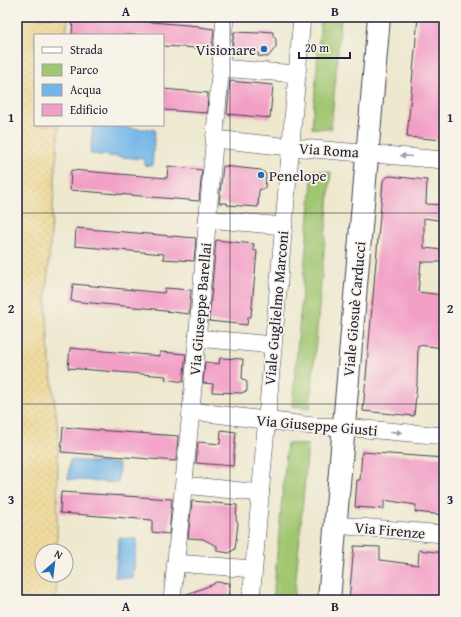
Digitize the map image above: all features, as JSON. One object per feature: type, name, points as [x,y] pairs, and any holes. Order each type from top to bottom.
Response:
[{"type":"street","name":"Via Giuseppe Barellai","points":[[172,600],[191,411],[225,17]]},
{"type":"street","name":"Viale Guglielmo Marconi","points":[[251,600],[302,17]]},
{"type":"street","name":"Viale Giosuè Carducci","points":[[328,600],[379,17]]},
{"type":"street","points":[[221,68],[297,74]]},
{"type":"street","name":"Via Roma","points":[[215,139],[444,160]]},
{"type":"street","points":[[207,219],[283,226]]},
{"type":"street","points":[[197,338],[273,345]]},
{"type":"street","name":"Via Giuseppe Giusti","points":[[191,411],[314,426],[343,427],[444,436]]},
{"type":"street","points":[[184,486],[261,493]]},
{"type":"street","name":"Via Firenze","points":[[335,525],[444,534]]},
{"type":"street","points":[[176,563],[253,570]]},
{"type":"green space","points":[[321,17],[341,17],[331,129],[312,128]]},
{"type":"green space","points":[[313,170],[331,172],[310,408],[292,406]]},
{"type":"green space","points":[[287,443],[308,445],[294,600],[273,600]]},
{"type":"sand","points":[[17,17],[68,17],[66,34],[34,34],[34,126],[59,126],[46,298],[49,355],[58,429],[57,543],[34,543],[34,583],[57,583],[56,600],[17,600]]},
{"type":"water","points":[[93,126],[155,130],[152,166],[144,165],[144,159],[90,154]]},
{"type":"water","points":[[70,460],[119,464],[118,483],[68,479]]},
{"type":"water","points":[[119,538],[137,539],[133,579],[115,577]]},
{"type":"building","points":[[73,17],[93,17],[199,26],[214,29],[212,49],[164,46],[164,34],[72,34]]},
{"type":"building","points":[[418,17],[444,17],[444,140],[407,137]]},
{"type":"building","points":[[260,31],[273,32],[273,36],[276,39],[276,47],[268,57],[258,56],[258,53],[232,50],[234,32],[259,33]]},
{"type":"building","points":[[230,81],[273,85],[270,118],[227,114]]},
{"type":"building","points":[[164,89],[208,93],[207,113],[164,110]]},
{"type":"building","points":[[168,166],[202,170],[199,201],[70,190],[71,170],[167,178]]},
{"type":"building","points":[[223,166],[261,170],[266,174],[265,188],[259,190],[258,207],[219,203]]},
{"type":"building","points":[[390,176],[427,180],[426,204],[444,205],[444,221],[424,218],[424,248],[444,250],[444,262],[421,262],[418,292],[443,295],[444,348],[418,345],[414,416],[363,411],[383,181],[385,178]]},
{"type":"building","points":[[76,228],[196,238],[194,261],[163,259],[164,254],[75,246]]},
{"type":"building","points":[[216,240],[254,244],[253,250],[257,251],[251,317],[248,317],[247,325],[209,321]]},
{"type":"building","points":[[73,284],[164,293],[165,288],[191,290],[189,314],[156,309],[71,301]]},
{"type":"building","points":[[70,348],[160,356],[160,352],[186,354],[183,382],[165,379],[166,376],[68,368]]},
{"type":"building","points":[[220,358],[243,359],[242,379],[247,382],[247,391],[241,393],[212,392],[213,384],[203,383],[205,362],[219,364]]},
{"type":"building","points":[[63,427],[178,436],[176,461],[61,452]]},
{"type":"building","points":[[221,430],[236,432],[233,466],[196,463],[198,442],[220,444]]},
{"type":"building","points":[[362,452],[444,458],[444,515],[415,512],[416,505],[384,500],[384,509],[355,507],[357,480],[360,480]]},
{"type":"building","points":[[61,492],[172,499],[169,534],[152,532],[152,520],[60,513]]},
{"type":"building","points":[[192,501],[237,505],[236,520],[238,523],[235,549],[229,553],[217,551],[217,546],[203,539],[188,538]]},
{"type":"building","points":[[354,546],[380,547],[380,560],[418,565],[419,550],[444,553],[444,600],[349,600]]},
{"type":"building","points":[[215,582],[230,583],[228,600],[182,600],[182,596],[214,584]]},
{"type":"place","name":"Visionare","points":[[264,49]]},
{"type":"place","name":"Penelope","points":[[261,175]]}]
